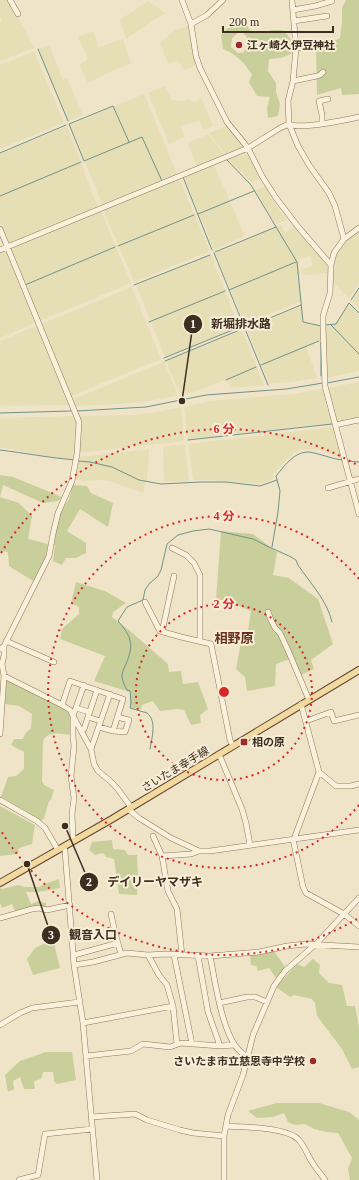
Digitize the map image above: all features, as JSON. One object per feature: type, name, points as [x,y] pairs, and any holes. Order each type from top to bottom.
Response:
[{"type":"main road","name":"さいたま幸手線","points":[[0,882],[130,808],[359,670]]},
{"type":"street","points":[[10,0],[18,14]]},
{"type":"street","points":[[182,0],[191,24],[196,56],[200,68],[228,122],[248,148],[262,176],[276,198],[331,265]]},
{"type":"street","points":[[191,24],[207,15],[223,0]]},
{"type":"street","points":[[292,0],[296,48],[293,81],[288,101],[289,124],[298,146],[335,206],[344,239]]},
{"type":"street","points":[[293,10],[315,6],[332,0]]},
{"type":"street","points":[[294,21],[327,16]]},
{"type":"street","points":[[296,48],[322,45]]},
{"type":"street","points":[[293,81],[317,76],[323,72]]},
{"type":"street","points":[[322,123],[319,101],[328,99]]},
{"type":"street","points":[[0,250],[248,148],[289,124],[292,126],[322,123],[359,117]]},
{"type":"street","points":[[359,228],[344,239],[334,253],[331,265],[330,293],[324,316],[325,386],[359,514]]},
{"type":"street","points":[[0,229],[79,422],[77,454],[72,481],[58,513],[49,556],[3,645],[4,655],[1,663],[4,676],[0,734]]},
{"type":"street","points":[[335,425],[359,420]]},
{"type":"street","points":[[328,488],[359,479]]},
{"type":"street","points":[[172,548],[186,555],[194,563],[200,575],[200,642]]},
{"type":"street","points":[[162,632],[174,576]]},
{"type":"street","points":[[145,602],[160,631],[211,644],[230,740],[233,746]]},
{"type":"street","points":[[268,612],[270,620],[280,634],[287,648],[309,700]]},
{"type":"street","points":[[3,645],[54,662]]},
{"type":"street","points":[[4,676],[70,710],[91,750],[94,764],[98,770],[117,788],[130,808],[139,818],[171,838],[199,851]]},
{"type":"street","points":[[64,678],[123,699],[113,731]]},
{"type":"street","points":[[62,705],[70,681]]},
{"type":"street","points":[[74,841],[72,814],[74,798],[71,776],[74,746],[73,716],[84,685]]},
{"type":"street","points":[[81,730],[84,729],[96,690]]},
{"type":"street","points":[[91,750],[110,694]]},
{"type":"street","points":[[301,704],[319,772],[336,786],[351,786],[359,784]]},
{"type":"street","points":[[76,708],[99,724],[113,731],[125,732],[129,720],[117,717]]},
{"type":"street","points":[[306,721],[331,712],[334,721],[359,715]]},
{"type":"street","points":[[220,754],[242,809],[250,845]]},
{"type":"street","points":[[319,772],[294,839],[297,862],[303,887],[309,895],[344,914],[359,926]]},
{"type":"street","points":[[0,800],[37,821],[65,851],[74,965],[83,1023],[97,1180]]},
{"type":"street","points":[[162,856],[191,854],[199,851],[210,851],[359,830]]},
{"type":"street","points":[[153,836],[162,856],[168,891],[178,909],[182,955]]},
{"type":"street","points":[[224,1180],[224,1136],[226,1126],[232,1105],[244,1075],[253,1035],[274,986],[285,971],[316,944],[359,898]]},
{"type":"street","points":[[0,918],[32,909],[39,908],[47,910],[70,905]]},
{"type":"street","points":[[111,914],[121,954]]},
{"type":"street","points":[[74,955],[118,943]]},
{"type":"street","points":[[74,965],[102,960],[121,954],[210,956],[259,952],[305,944],[359,947]]},
{"type":"street","points":[[148,955],[159,975],[167,985],[173,1006],[177,1044]]},
{"type":"street","points":[[174,955],[192,1044]]},
{"type":"street","points":[[198,956],[208,1012],[220,1046]]},
{"type":"street","points":[[210,956],[221,1014],[234,1045],[240,1052],[248,1057]]},
{"type":"street","points":[[219,1003],[247,997],[255,997],[267,1002]]},
{"type":"street","points":[[0,1025],[20,1013],[32,1008],[80,1002]]},
{"type":"street","points":[[83,1023],[173,1006]]},
{"type":"street","points":[[86,1056],[131,1051],[143,1044],[170,1047],[177,1044],[220,1046],[234,1045]]},
{"type":"street","points":[[91,1117],[135,1114],[147,1120],[180,1130],[224,1136]]},
{"type":"street","points":[[226,1126],[271,1129],[294,1136],[298,1139],[314,1166],[325,1180]]},
{"type":"street","points":[[19,1180],[38,1175],[45,1134],[92,1129]]},
{"type":"shaded area","points":[[0,0],[8,0],[34,48],[0,61],[0,24],[2,21],[0,17]]},
{"type":"shaded area","points":[[148,1],[165,13],[126,39],[120,20]]},
{"type":"shaded area","points":[[188,26],[196,64],[184,70],[178,60],[168,64],[160,42],[176,30]]},
{"type":"shaded area","points":[[93,32],[99,48],[123,39],[131,63],[88,83],[79,65],[88,59],[79,36]]},
{"type":"shaded area","points":[[49,45],[63,80],[67,78],[83,115],[68,121],[38,49]]},
{"type":"shaded area","points":[[34,51],[64,123],[0,149],[0,65]]},
{"type":"shaded area","points":[[165,86],[172,100],[182,101],[188,99],[195,102],[202,99],[213,126],[204,130],[199,121],[180,126],[185,137],[169,144],[148,93]]},
{"type":"shaded area","points":[[144,94],[177,174],[103,206],[70,125]]},
{"type":"shaded area","points":[[228,125],[245,146],[226,155],[209,133]]},
{"type":"shaded area","points":[[67,126],[98,208],[9,244],[0,222],[0,154]]},
{"type":"shaded area","points":[[208,134],[225,155],[197,167],[188,143]]},
{"type":"shaded area","points":[[248,150],[261,178],[251,182],[228,159]]},
{"type":"shaded area","points":[[214,165],[245,236],[214,250],[184,177]]},
{"type":"shaded area","points":[[179,178],[210,251],[134,282],[103,209]]},
{"type":"shaded area","points":[[265,186],[287,220],[276,224],[255,191]]},
{"type":"shaded area","points":[[101,211],[131,283],[40,321],[11,249]]},
{"type":"shaded area","points":[[281,225],[285,232],[296,227],[329,266],[328,273],[303,275],[301,269],[312,266],[311,255],[298,260],[300,274],[297,276],[302,301],[245,324],[215,253]]},
{"type":"shaded area","points":[[359,231],[359,284],[349,298],[333,282],[336,256],[346,241]]},
{"type":"shaded area","points":[[6,251],[35,323],[0,338],[0,253]]},
{"type":"shaded area","points":[[211,255],[239,327],[165,357],[136,285]]},
{"type":"shaded area","points":[[132,287],[161,359],[71,396],[41,324]]},
{"type":"shaded area","points":[[359,289],[359,308],[352,301]]},
{"type":"shaded area","points":[[350,303],[359,312],[359,371],[326,378],[325,327],[333,326]]},
{"type":"shaded area","points":[[302,306],[302,323],[320,325],[321,339],[306,346],[317,378],[269,384],[247,328]]},
{"type":"shaded area","points":[[36,326],[69,405],[0,406],[0,341]]},
{"type":"shaded area","points":[[242,330],[264,385],[230,388],[227,379],[195,392],[180,395],[166,361]]},
{"type":"shaded area","points":[[164,362],[178,396],[136,403],[74,406],[71,400]]},
{"type":"shaded area","points":[[359,382],[359,418],[336,422],[328,388]]},
{"type":"shaded area","points":[[322,389],[332,423],[188,439],[184,407],[210,401],[294,394]]},
{"type":"shaded area","points":[[181,407],[184,441],[78,453],[81,424],[79,416],[134,415]]},
{"type":"shaded area","points":[[75,416],[78,423],[75,458],[58,458],[0,448],[0,418]]},
{"type":"shaded area","points":[[333,427],[342,458],[319,450],[301,449],[293,453],[273,474],[273,478],[264,484],[193,480],[188,444]]},
{"type":"shaded area","points":[[185,444],[189,481],[164,482],[163,447]]},
{"type":"shaded area","points":[[149,449],[147,480],[143,493],[112,482],[100,480],[84,481],[75,479],[79,457]]},
{"type":"green space","points":[[346,0],[359,0],[359,94],[342,95],[341,88],[317,95],[316,51],[340,38],[342,8]]},
{"type":"green space","points":[[238,22],[245,23],[252,32],[265,33],[272,30],[281,30],[286,33],[292,41],[291,54],[281,58],[269,59],[268,71],[276,83],[276,92],[280,104],[278,116],[268,118],[267,108],[270,97],[257,96],[249,82],[252,75],[240,59],[223,49],[221,35]],"holes":[[[239,32],[242,32],[247,37],[247,47],[243,53],[238,53],[231,47],[232,38]]]},
{"type":"green space","points":[[0,475],[13,477],[62,497],[58,501],[43,503],[3,485],[0,497]]},
{"type":"green space","points":[[73,485],[87,486],[91,493],[113,503],[108,527],[80,509],[67,531],[86,543],[86,553],[76,558],[66,558],[62,565],[53,561],[55,545],[53,545],[60,513],[69,499]]},
{"type":"green space","points":[[0,497],[19,503],[32,516],[28,539],[48,544],[45,561],[33,581],[9,566],[8,552],[0,551]]},
{"type":"green space","points":[[221,531],[253,534],[277,552],[273,575],[289,578],[318,599],[333,644],[311,660],[314,669],[301,675],[293,658],[276,664],[275,686],[247,691],[245,677],[236,669],[241,642],[247,637],[251,611],[232,603],[216,599]]},
{"type":"green space","points":[[76,582],[105,591],[126,603],[113,612],[112,617],[168,664],[169,672],[181,671],[183,684],[198,682],[208,709],[200,715],[201,723],[191,725],[184,710],[178,709],[160,711],[153,701],[142,705],[141,709],[131,708],[130,692],[94,681],[105,656],[60,639],[62,629],[79,614],[79,607],[71,603]]},
{"type":"green space","points":[[6,679],[61,707],[68,713],[72,722],[71,735],[51,734],[45,738],[43,742],[42,781],[44,785],[54,790],[44,818],[41,821],[1,797],[8,777],[16,776],[24,769],[24,752],[11,745],[14,739],[23,739],[25,734],[31,728],[32,714],[19,706],[5,704]]},
{"type":"green space","points":[[0,806],[35,825],[32,844],[19,848],[18,854],[0,856]]},
{"type":"green space","points":[[112,840],[113,849],[125,850],[128,855],[137,855],[137,895],[119,894],[114,859],[106,857],[103,853],[95,855],[89,850],[92,842]]},
{"type":"green space","points":[[59,879],[60,888],[38,892],[26,892],[31,904],[38,901],[46,903],[46,908],[15,911],[12,904],[2,908],[0,903],[0,888],[2,889],[18,885],[24,887],[39,887]]},
{"type":"green space","points":[[53,939],[60,968],[33,975],[27,959],[35,948]]},
{"type":"green space","points":[[274,951],[285,967],[276,978],[269,968],[258,971],[256,966],[251,965],[250,955]]},
{"type":"green space","points":[[313,959],[320,965],[319,973],[329,983],[342,985],[347,1006],[355,1006],[359,1027],[359,1067],[352,1069],[342,1049],[317,1016],[315,1003],[312,999],[294,995],[290,997],[276,987],[297,964],[304,967]]},
{"type":"green space","points":[[46,1052],[72,1052],[76,1080],[57,1084],[54,1081],[53,1072],[43,1072],[41,1079],[34,1081],[35,1089],[24,1089],[20,1077],[13,1081],[14,1089],[8,1092],[5,1075],[20,1061]]},
{"type":"green space","points":[[277,1103],[319,1103],[349,1112],[359,1120],[359,1180],[350,1180],[348,1169],[352,1158],[338,1133],[314,1129],[305,1124],[294,1125],[288,1122],[284,1113],[273,1117],[257,1118],[248,1111]]},
{"type":"waterway","points":[[38,49],[68,121]]},
{"type":"waterway","points":[[129,142],[113,106],[69,124],[84,161],[142,137],[162,181]]},
{"type":"waterway","points":[[0,153],[66,125]]},
{"type":"waterway","points":[[226,159],[251,185],[297,262],[303,322],[321,326]]},
{"type":"waterway","points":[[0,196],[81,162]]},
{"type":"waterway","points":[[183,177],[212,250]]},
{"type":"waterway","points":[[198,214],[254,191]]},
{"type":"waterway","points":[[118,246],[194,215]]},
{"type":"waterway","points":[[215,252],[276,227]]},
{"type":"waterway","points":[[25,285],[115,247]]},
{"type":"waterway","points":[[214,253],[268,385]]},
{"type":"waterway","points":[[134,285],[210,255]]},
{"type":"waterway","points":[[229,290],[296,262]]},
{"type":"waterway","points":[[351,300],[359,288]]},
{"type":"waterway","points":[[149,322],[225,291]]},
{"type":"waterway","points":[[326,325],[336,324],[349,303],[359,313]]},
{"type":"waterway","points":[[246,328],[301,305]]},
{"type":"waterway","points":[[331,325],[359,354]]},
{"type":"waterway","points":[[164,358],[240,327]]},
{"type":"waterway","points":[[165,361],[242,329]]},
{"type":"waterway","points":[[261,365],[319,341]]},
{"type":"waterway","points":[[321,343],[321,376]]},
{"type":"waterway","points":[[226,380],[256,367]]},
{"type":"waterway","points":[[327,383],[359,377]]},
{"type":"waterway","points":[[77,411],[146,407],[206,395],[286,389],[323,383]]},
{"type":"waterway","points":[[0,413],[71,411]]},
{"type":"waterway","points":[[188,440],[332,424]]},
{"type":"waterway","points":[[0,450],[75,460]]},
{"type":"waterway","points":[[272,547],[280,491],[276,476],[292,458],[302,453],[314,453],[342,460]]},
{"type":"waterway","points":[[78,461],[112,467],[139,480],[161,484],[226,482],[260,486],[277,480]]},
{"type":"waterway","points":[[347,461],[359,462]]},
{"type":"waterway","points":[[150,749],[153,734],[152,720],[147,713],[130,708],[130,691],[127,690],[122,680],[122,673],[129,657],[131,646],[129,637],[118,621],[127,607],[143,600],[145,590],[158,576],[161,570],[167,544],[178,535],[209,529],[253,539],[289,556],[296,560],[318,592],[330,614],[332,622]]},
{"type":"place","name":"江ヶ崎久伊豆神社","points":[[239,45]]},
{"type":"place","name":"新堀排水路","points":[[182,401]]},
{"type":"place","name":"相の原","points":[[244,742]]},
{"type":"place","name":"デイリーヤマザキ","points":[[65,826]]},
{"type":"place","name":"観音入口","points":[[27,864]]},
{"type":"place","name":"さいたま市立慈恩寺中学校","points":[[313,1061]]},
{"type":"district","name":"相野原","points":[[234,638]]}]
